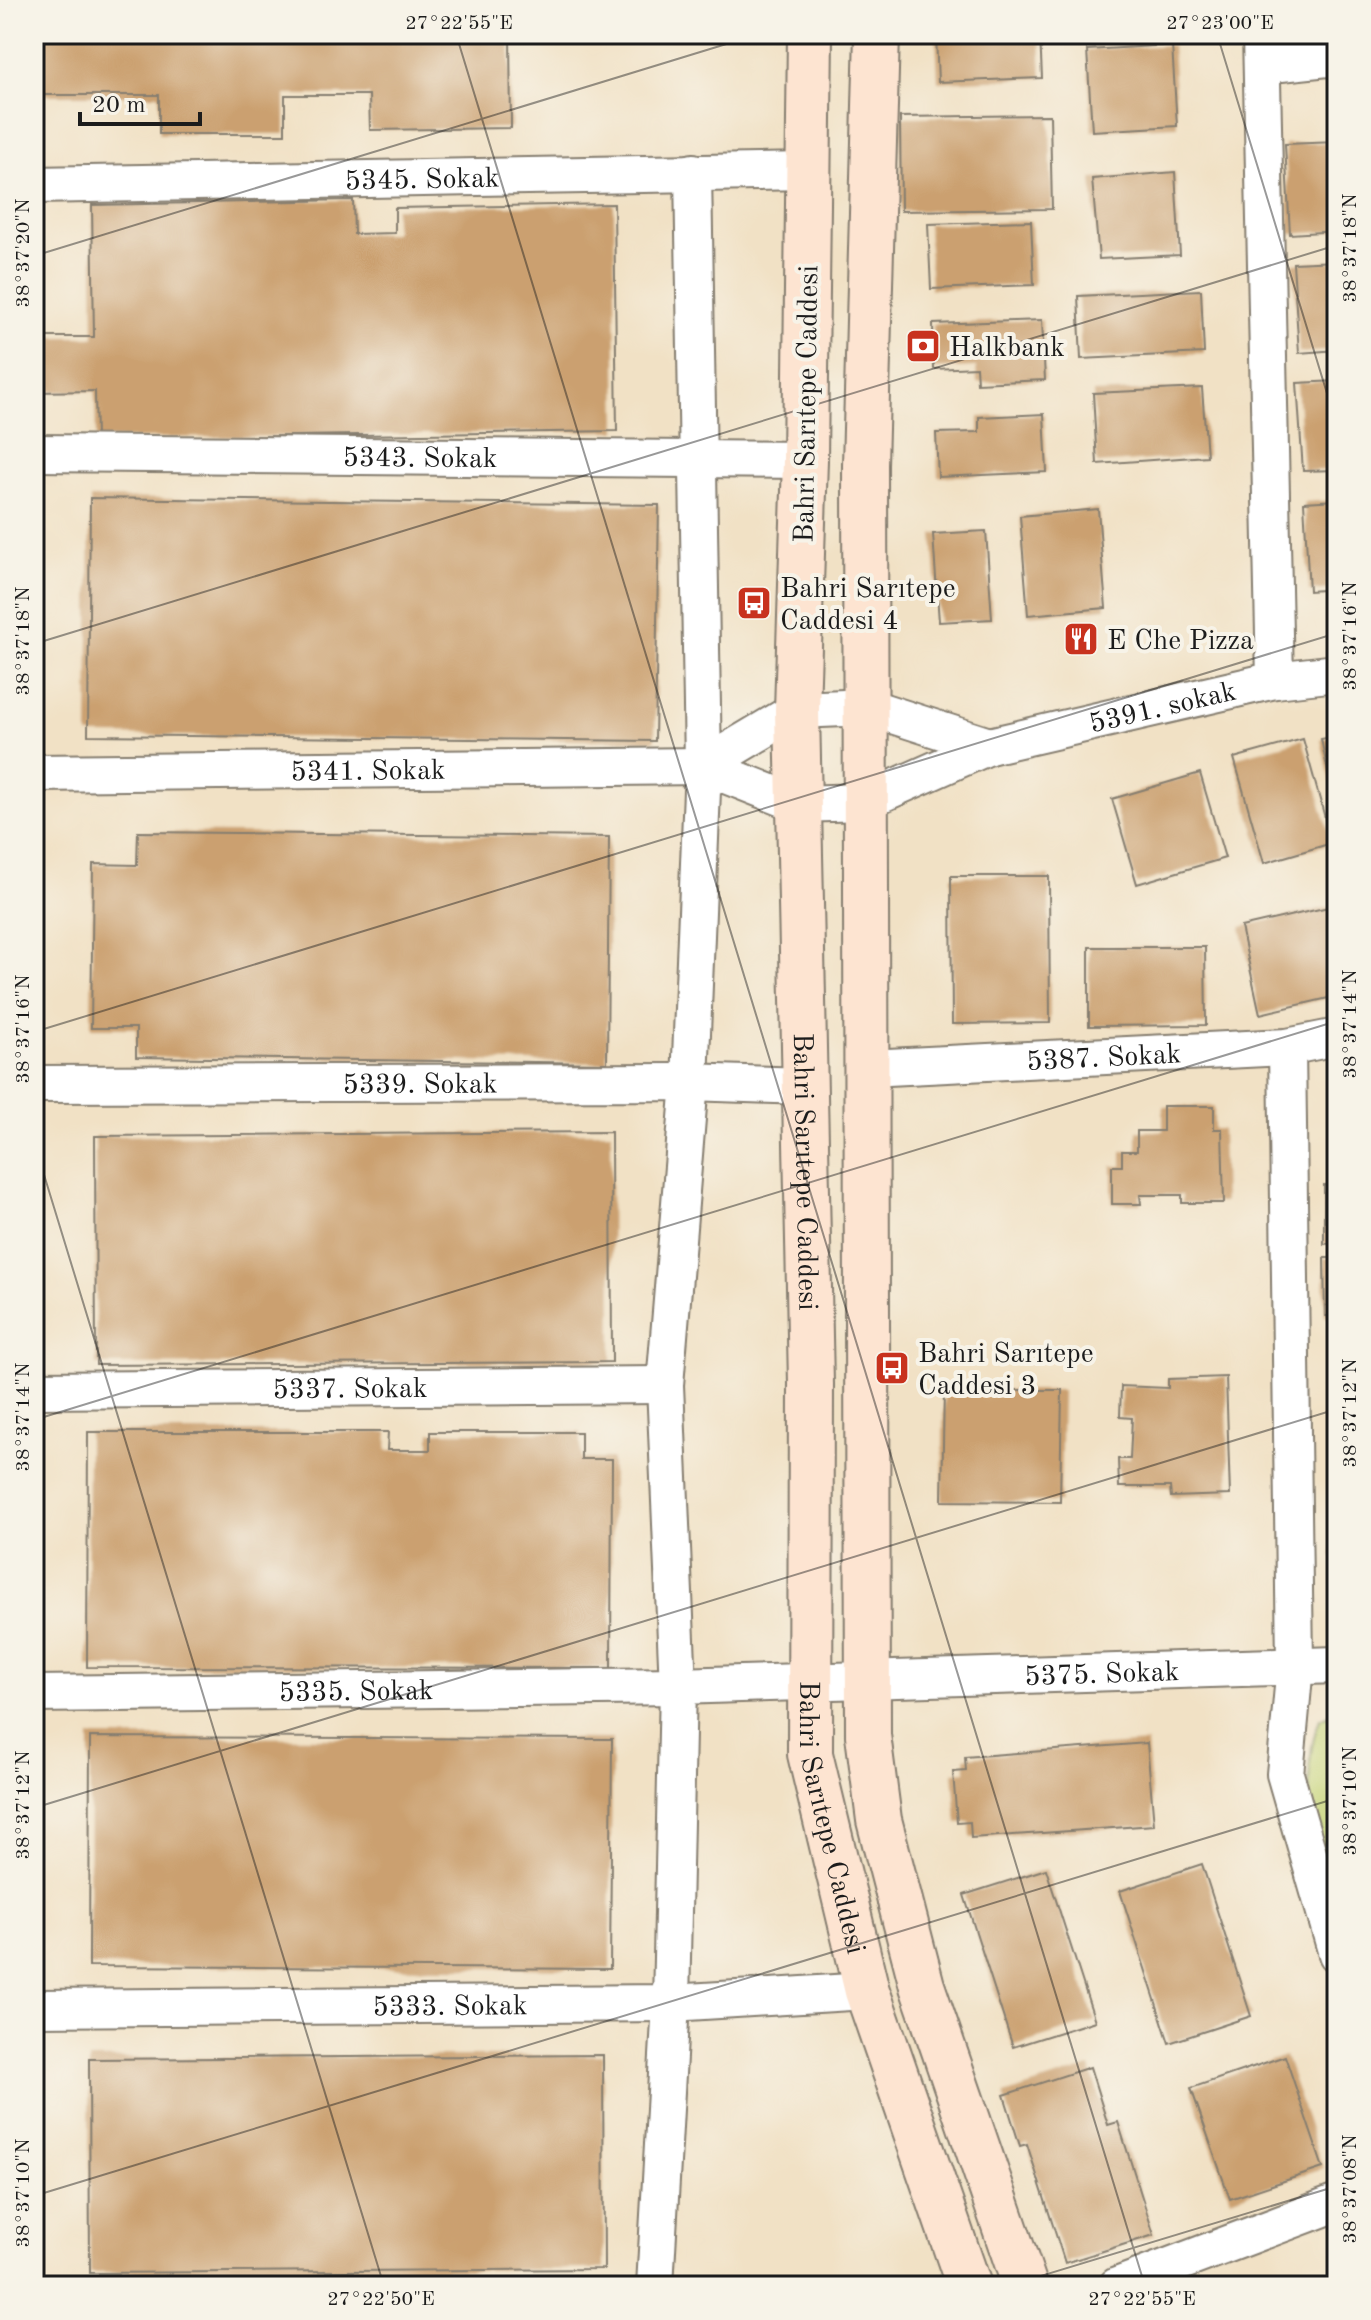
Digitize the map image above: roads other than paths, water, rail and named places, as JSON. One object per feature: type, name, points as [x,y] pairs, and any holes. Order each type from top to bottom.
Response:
[{"type":"main road","name":"Bahri Sarıtepe Caddesi","points":[[810,34],[805,460],[797,710],[811,1384],[810,1754],[867,1991],[969,2286]]},
{"type":"main road","name":"Bahri Sarıtepe Caddesi","points":[[877,34],[865,465],[868,707],[863,802],[868,1068],[868,1735],[879,1820],[922,1986],[1025,2286]]},
{"type":"street","points":[[1275,680],[1261,50],[1337,57]]},
{"type":"street","name":"5345. Sokak","points":[[34,185],[808,171]]},
{"type":"street","points":[[655,2286],[671,2003],[678,1686],[665,1385],[690,1082],[703,766],[693,172]]},
{"type":"street","name":"5343. Sokak","points":[[34,453],[805,460]]},
{"type":"street","name":"5391. sokak","points":[[863,802],[989,746],[1275,680],[1337,673]]},
{"type":"street","points":[[703,766],[797,710],[868,707],[989,746]]},
{"type":"street","points":[[703,766],[799,804],[863,802]]},
{"type":"street","name":"5341. Sokak","points":[[34,773],[703,766]]},
{"type":"street","name":"5387. Sokak","points":[[868,1068],[1287,1047],[1337,1037]]},
{"type":"street","points":[[1287,1047],[1295,1665],[1285,1774],[1337,1954]]},
{"type":"street","name":"5339. Sokak","points":[[34,1084],[690,1082],[804,1086]]},
{"type":"street","name":"5337. Sokak","points":[[34,1390],[665,1385]]},
{"type":"street","name":"5375. Sokak","points":[[808,1681],[1337,1665]]},
{"type":"street","name":"5335. Sokak","points":[[34,1694],[678,1686],[808,1681]]},
{"type":"street","name":"5333. Sokak","points":[[34,2008],[671,2003],[867,1991]]},
{"type":"street","points":[[1117,2286],[1337,2203]]},
{"type":"place","name":"Halkbank","points":[[923,346]]},
{"type":"place","name":"Bahri Sarıtepe Caddesi 4","points":[[754,603]]},
{"type":"place","name":"E Che Pizza","points":[[1081,639]]},
{"type":"place","name":"Bahri Sarıtepe Caddesi 3","points":[[892,1368]]}]
